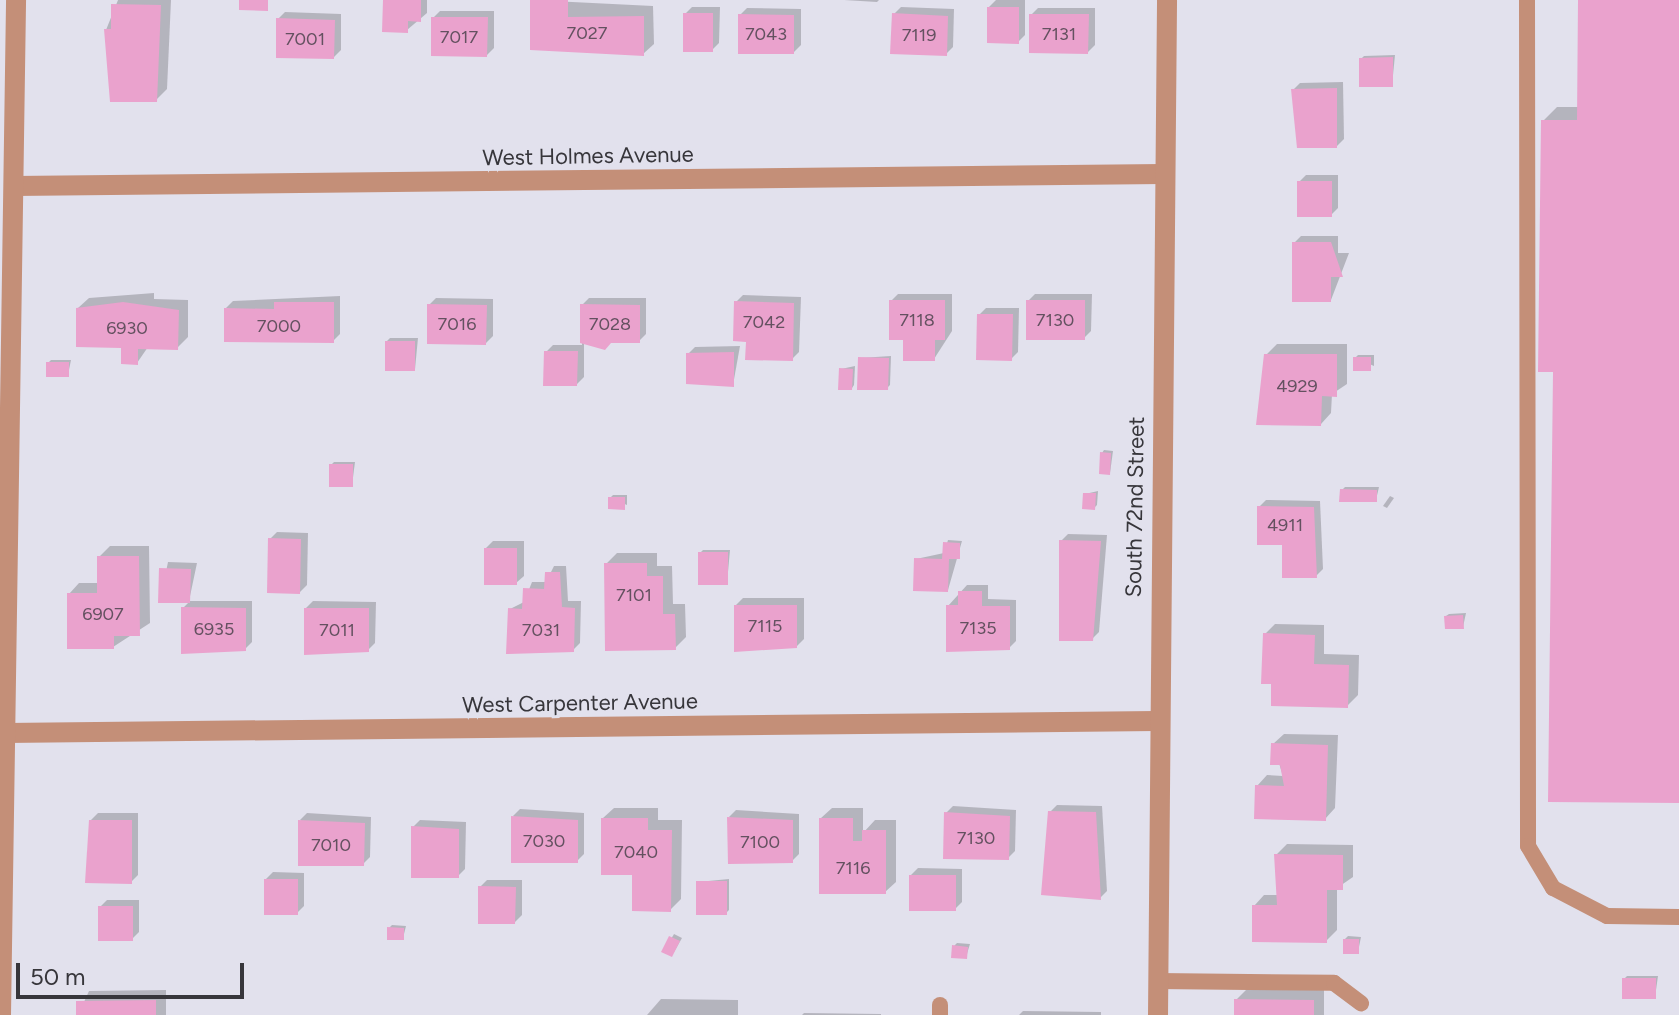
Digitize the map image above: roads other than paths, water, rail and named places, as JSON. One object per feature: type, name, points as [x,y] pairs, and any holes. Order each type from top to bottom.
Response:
[{"type":"street","points":[[1,1015],[16,0]]},
{"type":"street","name":"South 72nd Street","points":[[1158,1015],[1156,721],[1167,0]]},
{"type":"street","name":"West Holmes Avenue","points":[[14,186],[1163,174]]},
{"type":"street","name":"West Carpenter Avenue","points":[[5,733],[1156,721]]},
{"type":"lane","points":[[1527,0],[1528,846],[1553,888],[1607,916],[1679,917]]},
{"type":"lane","points":[[1157,981],[1334,983],[1361,1003]]}]
